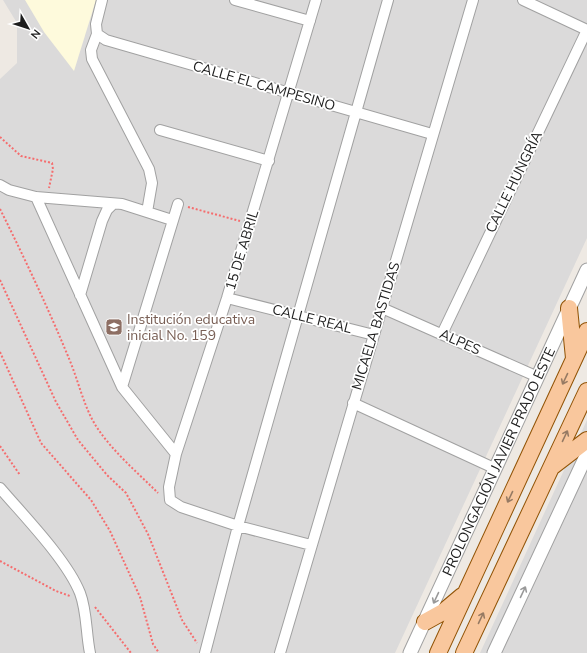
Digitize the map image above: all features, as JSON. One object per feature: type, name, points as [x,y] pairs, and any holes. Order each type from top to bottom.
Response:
[{"type":"main road","points":[[569,308],[574,359]]},
{"type":"main road","name":"PROLONGACIÓN JAVIER PRADO ESTE","points":[[438,653],[587,331]]},
{"type":"main road","points":[[464,653],[587,391]]},
{"type":"main road","points":[[550,468],[587,440]]},
{"type":"main road","points":[[425,622],[443,612],[467,591]]},
{"type":"street","points":[[102,0],[96,24],[97,34],[92,50],[92,59],[149,169],[152,183],[147,212]]},
{"type":"street","points":[[235,0],[310,21]]},
{"type":"street","name":"15 DE ABRIL","points":[[170,500],[169,487],[176,454],[227,298],[316,0]]},
{"type":"street","points":[[202,650],[388,0]]},
{"type":"street","name":"MICAELA BASTIDAS","points":[[280,653],[432,134],[473,0]]},
{"type":"street","points":[[523,0],[587,30]]},
{"type":"street","name":"CALLE HUNGRÍA","points":[[442,334],[587,30]]},
{"type":"street","name":"CALLE EL CAMPESINO","points":[[97,34],[106,40],[432,134]]},
{"type":"street","points":[[160,130],[269,161]]},
{"type":"street","points":[[0,185],[9,190],[36,198],[122,204],[172,220]]},
{"type":"street","points":[[36,198],[122,387],[176,454]]},
{"type":"street","points":[[80,295],[102,221],[107,210],[112,204]]},
{"type":"street","points":[[122,387],[178,204]]},
{"type":"street","name":"PROLONGACIÓN JAVIER PRADO ESTE","points":[[410,653],[587,270]]},
{"type":"street","name":"CALLE REAL","points":[[227,298],[374,335]]},
{"type":"street","name":"ALPES","points":[[382,308],[538,377]]},
{"type":"street","points":[[354,403],[496,469]]},
{"type":"street","points":[[494,653],[587,454]]},
{"type":"street","points":[[0,488],[68,571],[81,598],[90,653]]},
{"type":"street","points":[[170,500],[181,507],[238,526],[311,545]]},
{"type":"path","points":[[0,137],[21,156],[52,163],[54,169],[47,198]]},
{"type":"path","points":[[178,204],[250,223]]},
{"type":"path","points":[[0,209],[27,263],[70,361],[96,427],[109,444],[162,496],[170,500]]},
{"type":"path","points":[[0,280],[56,402],[78,440],[107,475],[126,493],[148,534],[182,620],[202,650]]},
{"type":"path","points":[[0,352],[41,443],[91,500],[110,531],[140,597],[153,644],[159,653]]},
{"type":"path","points":[[0,446],[20,475]]},
{"type":"path","points":[[0,561],[56,591],[81,598],[98,609],[131,653]]},
{"type":"shaded area","points":[[3,0],[587,0],[587,238],[395,653],[0,653],[0,79],[17,63],[17,23]]},
{"type":"shaded area","points":[[25,0],[96,0],[74,71],[44,32]]},
{"type":"shaded area","points":[[587,420],[587,653],[480,653]]},
{"type":"place","name":"Institución educativa inicial No. 159","points":[[114,327]]}]
